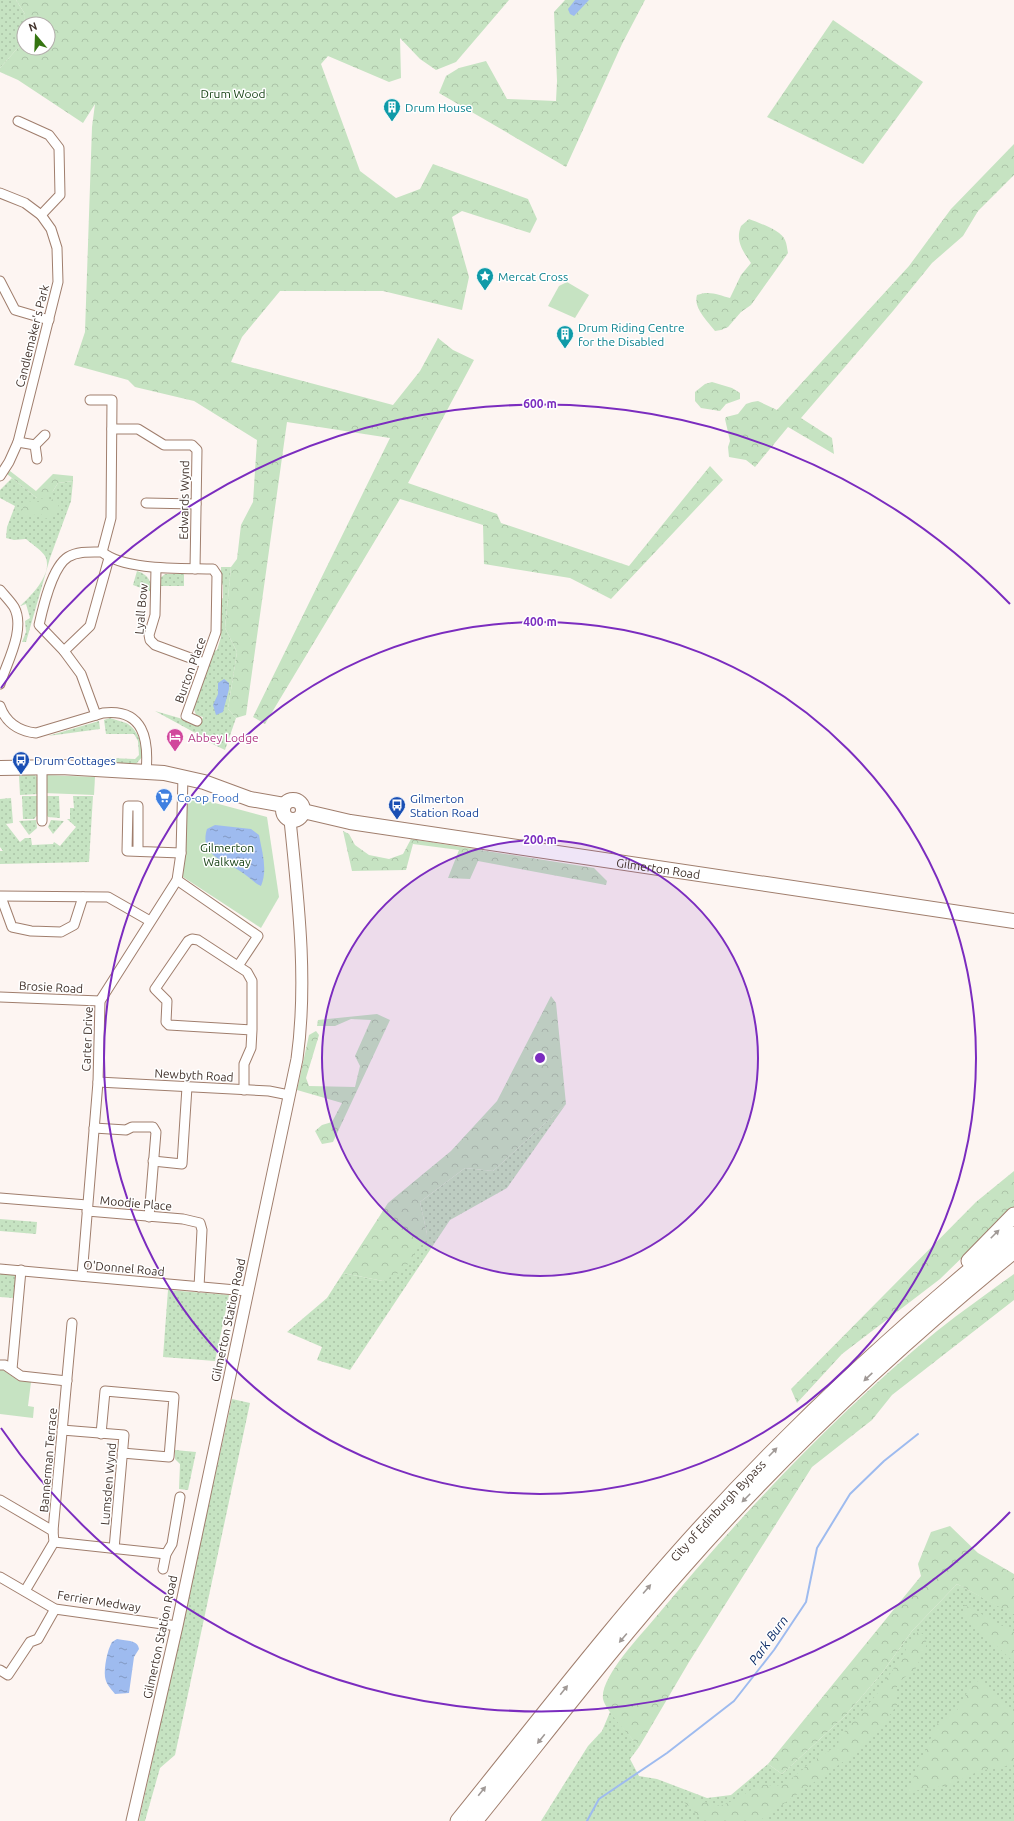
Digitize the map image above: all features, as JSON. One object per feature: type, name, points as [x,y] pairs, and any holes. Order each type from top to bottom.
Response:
[{"type":"highway","points":[[868,1359],[1014,1215]]},
{"type":"highway","name":"City of Edinburgh Bypass","points":[[458,1821],[637,1600],[702,1526],[776,1449],[868,1359],[951,1286],[1014,1234]]},
{"type":"highway","name":"City of Edinburgh Bypass","points":[[475,1821],[570,1702],[682,1568],[738,1506],[828,1415],[885,1361],[1014,1251]]},
{"type":"highway","points":[[885,1361],[1014,1264]]},
{"type":"main road","points":[[0,768],[42,766],[146,772],[183,776],[250,799],[284,805],[289,802],[296,801],[301,805],[303,811],[299,818],[290,820],[283,814],[284,805]]},
{"type":"main road","name":"Gilmerton Road","points":[[303,811],[350,822],[1014,921]]},
{"type":"street","points":[[18,121],[49,135],[59,148],[60,195],[41,215]]},
{"type":"street","name":"Candlemaker's Park","points":[[0,193],[25,202],[41,215],[51,229],[57,248],[58,282],[18,442],[10,462],[0,476]]},
{"type":"street","points":[[0,281],[15,310],[49,320]]},
{"type":"street","points":[[64,651],[90,626],[111,518],[112,400],[90,400]]},
{"type":"street","name":"Edwards Wynd","points":[[112,429],[138,430],[164,445],[192,445],[197,450],[195,568]]},
{"type":"street","points":[[35,445],[45,435]]},
{"type":"street","points":[[18,442],[35,445]]},
{"type":"street","points":[[35,445],[37,459]]},
{"type":"street","points":[[146,503],[196,504]]},
{"type":"street","points":[[96,715],[81,674],[64,651],[39,625],[44,604],[59,564],[69,556],[79,553],[105,555],[156,568],[195,568]]},
{"type":"street","name":"Lyall Bow","points":[[156,568],[155,615],[149,635],[150,640],[155,645],[204,663]]},
{"type":"street","name":"Burton Place","points":[[195,568],[212,569],[217,575],[216,632],[186,716],[197,721]]},
{"type":"street","points":[[0,590],[14,608],[19,625],[0,684]]},
{"type":"street","points":[[0,707],[6,718],[12,724],[27,732],[36,732],[112,712],[128,716],[141,727],[147,746],[146,772]]},
{"type":"street","points":[[42,766],[42,821]]},
{"type":"street","name":"Carter Drive","points":[[82,1276],[98,1082],[100,1001],[177,880],[181,853],[183,776]]},
{"type":"street","name":"Gilmerton Station Road","points":[[132,1821],[177,1626],[289,1095],[301,1026],[302,973],[290,820]]},
{"type":"street","points":[[138,851],[181,853]]},
{"type":"street","points":[[177,880],[258,936],[238,966]]},
{"type":"street","points":[[83,897],[74,925],[61,932],[31,931],[12,927],[0,896],[108,897],[150,921]]},
{"type":"street","points":[[244,1090],[244,1064],[251,1048],[252,1030],[252,981],[247,972],[198,940],[192,939],[188,941],[155,989],[167,1001],[166,1022],[169,1025],[252,1030]]},
{"type":"street","name":"Brosie Road","points":[[0,997],[100,1001]]},
{"type":"street","name":"Newbyth Road","points":[[98,1082],[244,1090],[289,1095]]},
{"type":"street","points":[[153,1161],[182,1164],[187,1087]]},
{"type":"street","points":[[94,1128],[126,1130],[132,1127],[153,1127],[156,1132],[149,1216]]},
{"type":"street","name":"Moodie Place","points":[[0,1198],[183,1219],[200,1223],[202,1230],[199,1287]]},
{"type":"street","name":"O'Donnel Road","points":[[0,1269],[247,1291]]},
{"type":"street","points":[[12,1369],[21,1270]]},
{"type":"street","name":"Bannerman Terrace","points":[[54,1542],[53,1531],[72,1324]]},
{"type":"street","points":[[0,1365],[5,1365],[21,1376],[67,1381]]},
{"type":"street","points":[[101,1434],[105,1391],[174,1397],[169,1457],[122,1453]]},
{"type":"street","name":"Lumsden Wynd","points":[[62,1430],[124,1436],[114,1548]]},
{"type":"street","points":[[163,1569],[166,1554],[172,1544],[180,1497]]},
{"type":"street","points":[[0,1500],[53,1531]]},
{"type":"street","points":[[25,1591],[54,1542],[166,1554]]},
{"type":"street","name":"Ferrier Medway","points":[[0,1577],[55,1608],[177,1626]]},
{"type":"street","points":[[4,1672],[30,1642],[38,1639],[55,1608]]},
{"type":"green space","points":[[0,0],[16,0],[25,16],[16,16],[16,50],[0,68]]},
{"type":"green space","name":"Drum Wood","points":[[16,0],[509,0],[456,62],[436,70],[420,59],[400,38],[401,78],[389,82],[328,56],[321,64],[360,171],[396,198],[420,189],[433,164],[528,199],[537,219],[530,233],[462,211],[452,217],[469,277],[462,310],[383,291],[280,291],[242,337],[231,362],[393,405],[420,371],[438,338],[453,350],[474,360],[408,483],[497,514],[501,523],[629,566],[710,466],[723,480],[611,599],[570,578],[484,564],[483,525],[400,499],[265,724],[253,717],[390,438],[287,422],[246,715],[236,718],[228,709],[237,652],[225,628],[231,567],[237,559],[241,525],[253,502],[257,440],[194,401],[135,387],[128,380],[74,365],[85,332],[92,127],[95,104],[83,123],[18,80],[0,72],[0,68],[16,50],[16,56],[56,56],[56,16],[25,16]]},
{"type":"green space","points":[[565,0],[645,0],[622,44],[566,167],[439,93],[446,76],[459,68],[486,61],[507,99],[556,101],[557,81],[554,12]]},
{"type":"green space","points":[[833,20],[923,82],[863,164],[767,117]]},
{"type":"green space","points":[[1014,144],[1014,175],[978,211],[963,236],[932,263],[801,418],[832,438],[834,454],[788,427],[755,467],[746,460],[729,457],[728,447],[730,441],[725,419],[726,417],[738,414],[746,404],[758,401],[777,410],[909,266],[951,209]]},
{"type":"green space","points":[[749,219],[769,227],[783,236],[787,245],[788,253],[751,305],[741,312],[728,327],[715,331],[697,305],[697,295],[710,293],[730,298],[741,275],[751,263],[739,241],[739,231],[741,226]]},
{"type":"green space","points":[[567,282],[589,295],[575,318],[548,306],[559,286]]},
{"type":"green space","points":[[712,382],[732,388],[740,393],[740,399],[726,404],[720,411],[701,408],[695,401],[695,392],[705,384]]},
{"type":"green space","points":[[10,471],[36,491],[53,474],[73,476],[73,481],[58,483],[48,499],[37,498],[7,474]]},
{"type":"green space","points":[[12,478],[37,498],[53,491],[58,483],[73,481],[71,501],[50,558],[26,642],[22,642],[26,632],[25,621],[30,618],[26,604],[20,606],[40,584],[44,577],[47,563],[45,556],[39,549],[26,539],[14,540],[6,538],[7,527],[15,506],[0,498],[0,490]]},
{"type":"green space","points":[[56,499],[60,510],[51,517],[44,519],[41,514],[26,518],[20,514],[26,501],[40,502]]},
{"type":"green space","points":[[221,567],[231,567],[225,628],[237,652],[228,709],[236,718],[225,750],[198,737],[199,735],[155,711],[200,724],[203,717],[196,715],[193,706],[213,651],[217,650],[221,637],[219,630],[220,601],[223,598],[223,585],[221,583]]},
{"type":"green space","points":[[137,571],[144,574],[149,579],[152,592],[133,585]]},
{"type":"green space","points":[[165,574],[184,574],[184,586],[159,586],[159,579]]},
{"type":"green space","points":[[110,718],[130,725],[136,733],[141,742],[143,756],[136,764],[109,763],[109,758],[135,759],[139,755],[138,741],[134,734],[106,734],[104,720]]},
{"type":"green space","points":[[99,721],[100,729],[48,736]]},
{"type":"green space","points":[[34,774],[38,778],[38,794],[20,795],[19,776]]},
{"type":"green space","points":[[46,775],[95,777],[94,795],[44,793]]},
{"type":"green space","name":"Gilmerton Walkway","points":[[185,795],[267,817],[279,897],[261,928],[183,877]]},
{"type":"green space","points":[[22,796],[40,796],[40,812],[34,819],[23,819]]},
{"type":"green space","points":[[45,796],[59,796],[60,818],[48,817],[45,812]]},
{"type":"green space","points":[[73,796],[93,796],[89,862],[0,864],[0,851],[3,851],[0,847],[0,799],[11,798],[13,823],[6,824],[20,842],[25,838],[31,838],[32,845],[53,844],[54,842],[60,846],[76,827],[67,819],[70,819],[70,808],[74,808]]},
{"type":"green space","points":[[36,820],[37,828],[29,835],[19,821]]},
{"type":"green space","points":[[51,820],[64,821],[53,834],[48,827]]},
{"type":"green space","points":[[343,831],[349,834],[355,845],[369,855],[389,859],[403,854],[411,839],[594,868],[607,881],[606,885],[478,861],[470,879],[448,878],[459,850],[413,844],[406,870],[352,871]]},
{"type":"green space","points":[[551,996],[556,1003],[566,1104],[493,1171],[465,1168],[420,1202],[427,1234],[404,1270],[383,1281],[343,1273],[388,1203],[451,1151],[497,1101]]},
{"type":"green space","points":[[377,1014],[390,1020],[333,1142],[322,1144],[315,1131],[322,1125],[332,1122],[342,1103],[297,1090],[309,1035],[316,1031],[319,1035],[306,1078],[309,1086],[355,1087],[360,1066],[355,1056],[371,1020],[351,1019],[335,1026],[317,1026],[318,1020]]},
{"type":"green space","points":[[566,1104],[507,1188],[450,1220],[350,1370],[317,1360],[322,1347],[287,1332],[327,1298],[343,1273],[383,1281],[427,1234],[420,1202],[465,1168],[493,1171]]},
{"type":"green space","points":[[1014,1171],[1014,1207],[940,1279],[842,1354],[797,1403],[791,1389],[976,1202]]},
{"type":"green space","points":[[0,1219],[37,1222],[36,1234],[0,1231]]},
{"type":"green space","points":[[0,1272],[17,1273],[14,1298],[0,1297]]},
{"type":"green space","points":[[1014,1274],[1014,1300],[892,1395],[872,1420],[812,1467],[689,1662],[639,1747],[608,1710],[603,1699],[604,1690],[608,1679],[614,1668],[632,1645],[755,1504],[861,1397],[937,1331]]},
{"type":"green space","points":[[168,1290],[229,1295],[215,1361],[163,1357]]},
{"type":"green space","points":[[0,1370],[3,1370],[19,1381],[31,1382],[28,1406],[34,1407],[33,1418],[0,1414]]},
{"type":"green space","points":[[232,1399],[250,1403],[175,1755],[160,1768],[145,1821],[139,1821]]},
{"type":"green space","points":[[175,1450],[196,1452],[188,1490],[179,1489],[180,1464],[175,1459]]},
{"type":"green space","points":[[950,1526],[978,1553],[1014,1574],[1014,1615],[957,1584],[912,1631],[882,1673],[845,1716],[782,1774],[768,1764],[921,1576],[918,1564],[931,1532]]},
{"type":"green space","points":[[957,1584],[1014,1614],[1014,1821],[541,1821],[588,1746],[602,1731],[610,1712],[639,1747],[630,1759],[639,1776],[657,1779],[707,1798],[731,1795],[768,1764],[782,1774],[845,1716],[882,1673],[912,1631]]},
{"type":"green space","points":[[963,1604],[1014,1632],[1014,1662],[965,1617],[963,1612]]},
{"type":"green space","points":[[918,1631],[924,1635],[927,1644],[916,1668],[910,1677],[905,1677],[897,1687],[897,1705],[884,1723],[857,1752],[759,1821],[703,1821],[684,1802],[693,1799],[720,1806],[737,1799],[760,1784],[776,1786],[786,1783],[810,1763],[835,1747],[845,1731],[877,1694]]},
{"type":"green space","points":[[983,1680],[999,1701],[1014,1716],[1014,1762],[1006,1766],[979,1771],[950,1785],[907,1792],[937,1724],[958,1709],[964,1699],[970,1683]]},
{"type":"water","points":[[575,0],[589,0],[574,16],[570,14],[568,9]]},
{"type":"water","points":[[224,679],[229,683],[229,689],[223,712],[216,715],[213,705],[218,694],[218,683]]},
{"type":"water","points":[[215,825],[251,829],[259,835],[264,867],[261,886],[243,873],[214,856],[209,851],[205,838],[207,829]]},
{"type":"water","points":[[117,1639],[133,1642],[139,1649],[134,1657],[129,1693],[115,1694],[105,1677],[107,1654],[112,1642]]},
{"type":"waterway","name":"Park Burn","points":[[587,1821],[599,1799],[667,1753],[734,1701],[774,1650],[806,1602],[817,1548],[850,1494],[884,1461],[918,1434]]},
{"type":"place","name":"Drum House","points":[[392,122]]},
{"type":"place","name":"Mercat Cross","points":[[485,291]]},
{"type":"place","name":"Drum Riding Centre for the Disabled","points":[[565,349]]},
{"type":"place","name":"Abbey Lodge","points":[[175,752]]},
{"type":"place","name":"Drum Cottages","points":[[21,775]]},
{"type":"place","name":"Co-op Food","points":[[164,812]]},
{"type":"place","name":"Gilmerton Station Road","points":[[397,820]]}]
